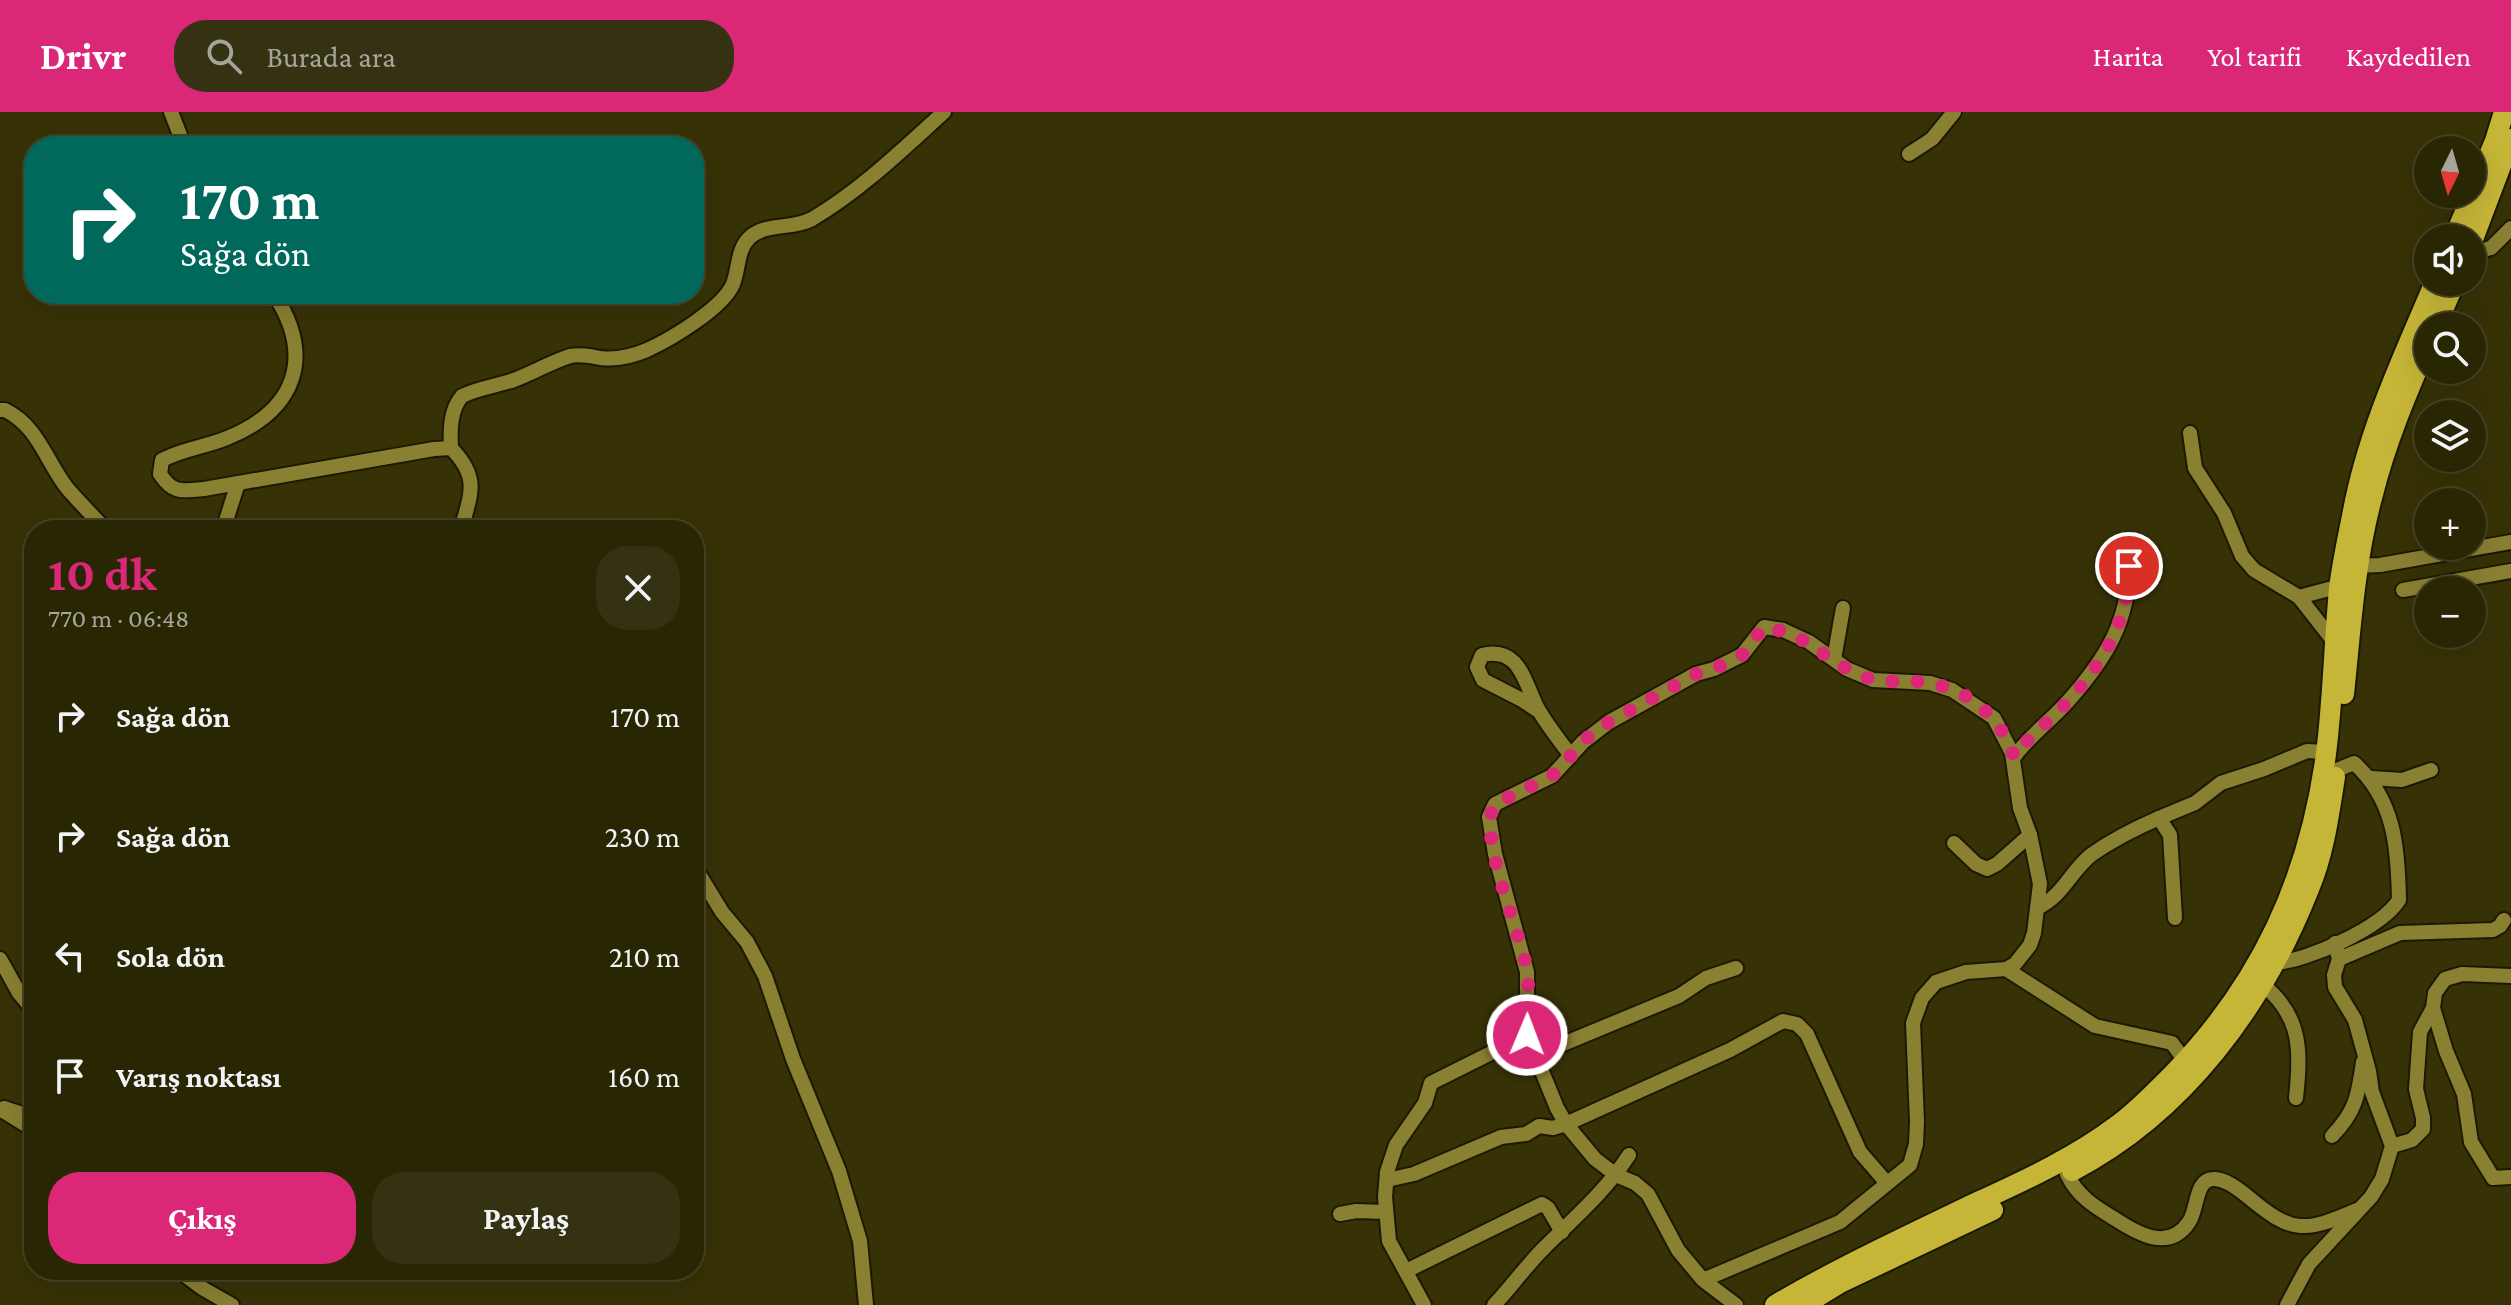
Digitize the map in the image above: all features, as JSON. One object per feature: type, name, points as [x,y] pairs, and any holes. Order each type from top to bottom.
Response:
[{"type":"highway","points":[[2460,224],[2504,112]]},
{"type":"highway","points":[[2479,224],[2511,139]]},
{"type":"highway","points":[[1804,1305],[1840,1283],[2067,1174],[2104,1153],[2162,1109],[2217,1051],[2263,985],[2310,887],[2326,832],[2335,643],[2340,586],[2353,507],[2371,438],[2429,296]]},
{"type":"highway","points":[[1775,1305],[1833,1271],[2082,1150],[2123,1122],[2185,1061],[2248,981],[2282,919],[2297,880],[2331,761],[2358,566],[2372,495],[2390,437],[2414,378]]},
{"type":"street","points":[[171,112],[180,136]]},
{"type":"street","points":[[465,520],[469,508],[471,478],[467,464],[451,448],[452,416],[456,402],[462,396],[518,378],[570,356],[612,359],[631,356],[682,330],[730,290],[742,249],[750,238],[763,230],[800,225],[819,215],[863,182],[944,112]]},
{"type":"street","points":[[1909,154],[1932,139],[1954,112]]},
{"type":"street","points":[[2486,249],[2511,228]]},
{"type":"street","points":[[279,304],[297,358],[296,373],[286,394],[264,416],[232,436],[206,447],[179,451],[162,460],[160,474],[167,485],[181,492],[451,448]]},
{"type":"street","points":[[0,410],[16,415],[39,441],[65,486],[97,520]]},
{"type":"street","points":[[0,422],[16,415]]},
{"type":"street","points":[[2190,433],[2195,468],[2224,513],[2242,556],[2254,570],[2299,597],[2335,643]]},
{"type":"street","points":[[226,520],[238,483]]},
{"type":"street","points":[[2358,566],[2380,565],[2511,542]]},
{"type":"street","points":[[2014,757],[2069,701],[2110,647],[2126,608],[2129,566]]},
{"type":"street","points":[[2403,590],[2511,571]]},
{"type":"street","points":[[2299,597],[2340,586]]},
{"type":"street","points":[[1834,659],[1843,608]]},
{"type":"street","points":[[1703,1280],[1840,1222],[1910,1165],[1916,1144],[1913,1023],[1922,998],[1936,982],[1966,972],[2006,969],[2015,964],[2030,945],[2040,884],[2030,835],[2020,808],[2014,757],[1994,718],[1952,690],[1930,683],[1873,680],[1847,669],[1809,642],[1783,630],[1764,627],[1742,655],[1696,674],[1609,722],[1590,735],[1552,776],[1495,804],[1490,813],[1497,865],[1526,964],[1527,1035],[1566,1124],[1595,1159],[1648,1194],[1678,1250],[1703,1280],[1736,1305]]},
{"type":"street","points":[[1540,712],[1483,680],[1477,667],[1482,655],[1496,652],[1508,657],[1522,672],[1540,712],[1571,756]]},
{"type":"street","points":[[2037,908],[2061,893],[2075,871],[2091,856],[2130,831],[2195,803],[2221,783],[2307,751],[2331,761],[2354,763],[2371,778],[2397,844],[2399,900],[2384,918],[2308,957],[2276,963]]},
{"type":"street","points":[[2371,778],[2402,780],[2431,770]]},
{"type":"street","points":[[2159,818],[2170,835],[2175,918]]},
{"type":"street","points":[[1954,843],[1976,864],[1987,869],[2030,835]]},
{"type":"street","points":[[704,882],[722,912],[747,942],[765,976],[793,1059],[839,1171],[860,1241],[866,1305]]},
{"type":"street","points":[[2339,959],[2400,933],[2493,930],[2504,920]]},
{"type":"street","points":[[2287,1305],[2309,1264],[2361,1208],[2382,1179],[2392,1146],[2372,1092],[2355,1020],[2335,987],[2334,975],[2339,959],[2335,943]]},
{"type":"street","points":[[0,959],[24,999]]},
{"type":"street","points":[[1534,1056],[1679,996],[1706,978],[1736,968]]},
{"type":"street","points":[[2006,969],[2095,1026],[2172,1043],[2185,1061]]},
{"type":"street","points":[[2392,1146],[2412,1140],[2423,1129],[2416,1089],[2417,1063],[2420,1032],[2433,1008],[2435,993],[2445,979],[2462,974],[2511,976]]},
{"type":"street","points":[[2263,985],[2277,996],[2297,1030],[2300,1062],[2296,1098]]},
{"type":"street","points":[[2433,1008],[2464,1094],[2474,1151],[2493,1178],[2511,1177]]},
{"type":"street","points":[[1387,1180],[1414,1174],[1501,1137],[1526,1134],[1539,1126],[1553,1128],[1566,1124],[1730,1050],[1783,1021],[1791,1021],[1807,1034],[1860,1152],[1886,1182]]},
{"type":"street","points":[[1424,1305],[1389,1241],[1385,1212],[1387,1180],[1396,1145],[1425,1103],[1431,1083],[1527,1035]]},
{"type":"street","points":[[2332,1136],[2350,1116],[2358,1094],[2365,1054]]},
{"type":"street","points":[[0,1108],[24,1115]]},
{"type":"street","points":[[0,1108],[24,1124]]},
{"type":"street","points":[[1494,1305],[1544,1248],[1616,1175],[1629,1155]]},
{"type":"street","points":[[2067,1174],[2077,1191],[2090,1203],[2145,1237],[2159,1239],[2172,1237],[2191,1220],[2200,1186],[2205,1180],[2213,1178],[2239,1190],[2272,1216],[2304,1227],[2317,1227],[2361,1208]]},
{"type":"street","points":[[1406,1271],[1542,1204],[1548,1208],[1562,1232]]},
{"type":"street","points":[[1340,1214],[1385,1212]]},
{"type":"street","points":[[191,1280],[232,1305]]},
{"type":"route","points":[[1527,1035],[1527,972],[1495,854],[1489,817],[1495,804],[1552,776],[1590,735],[1609,722],[1696,674],[1742,655],[1764,627],[1783,630],[1809,642],[1860,676],[1884,682],[1930,683],[1952,690],[1994,718],[2014,757],[2069,701],[2110,647],[2126,608],[2129,566]]}]
